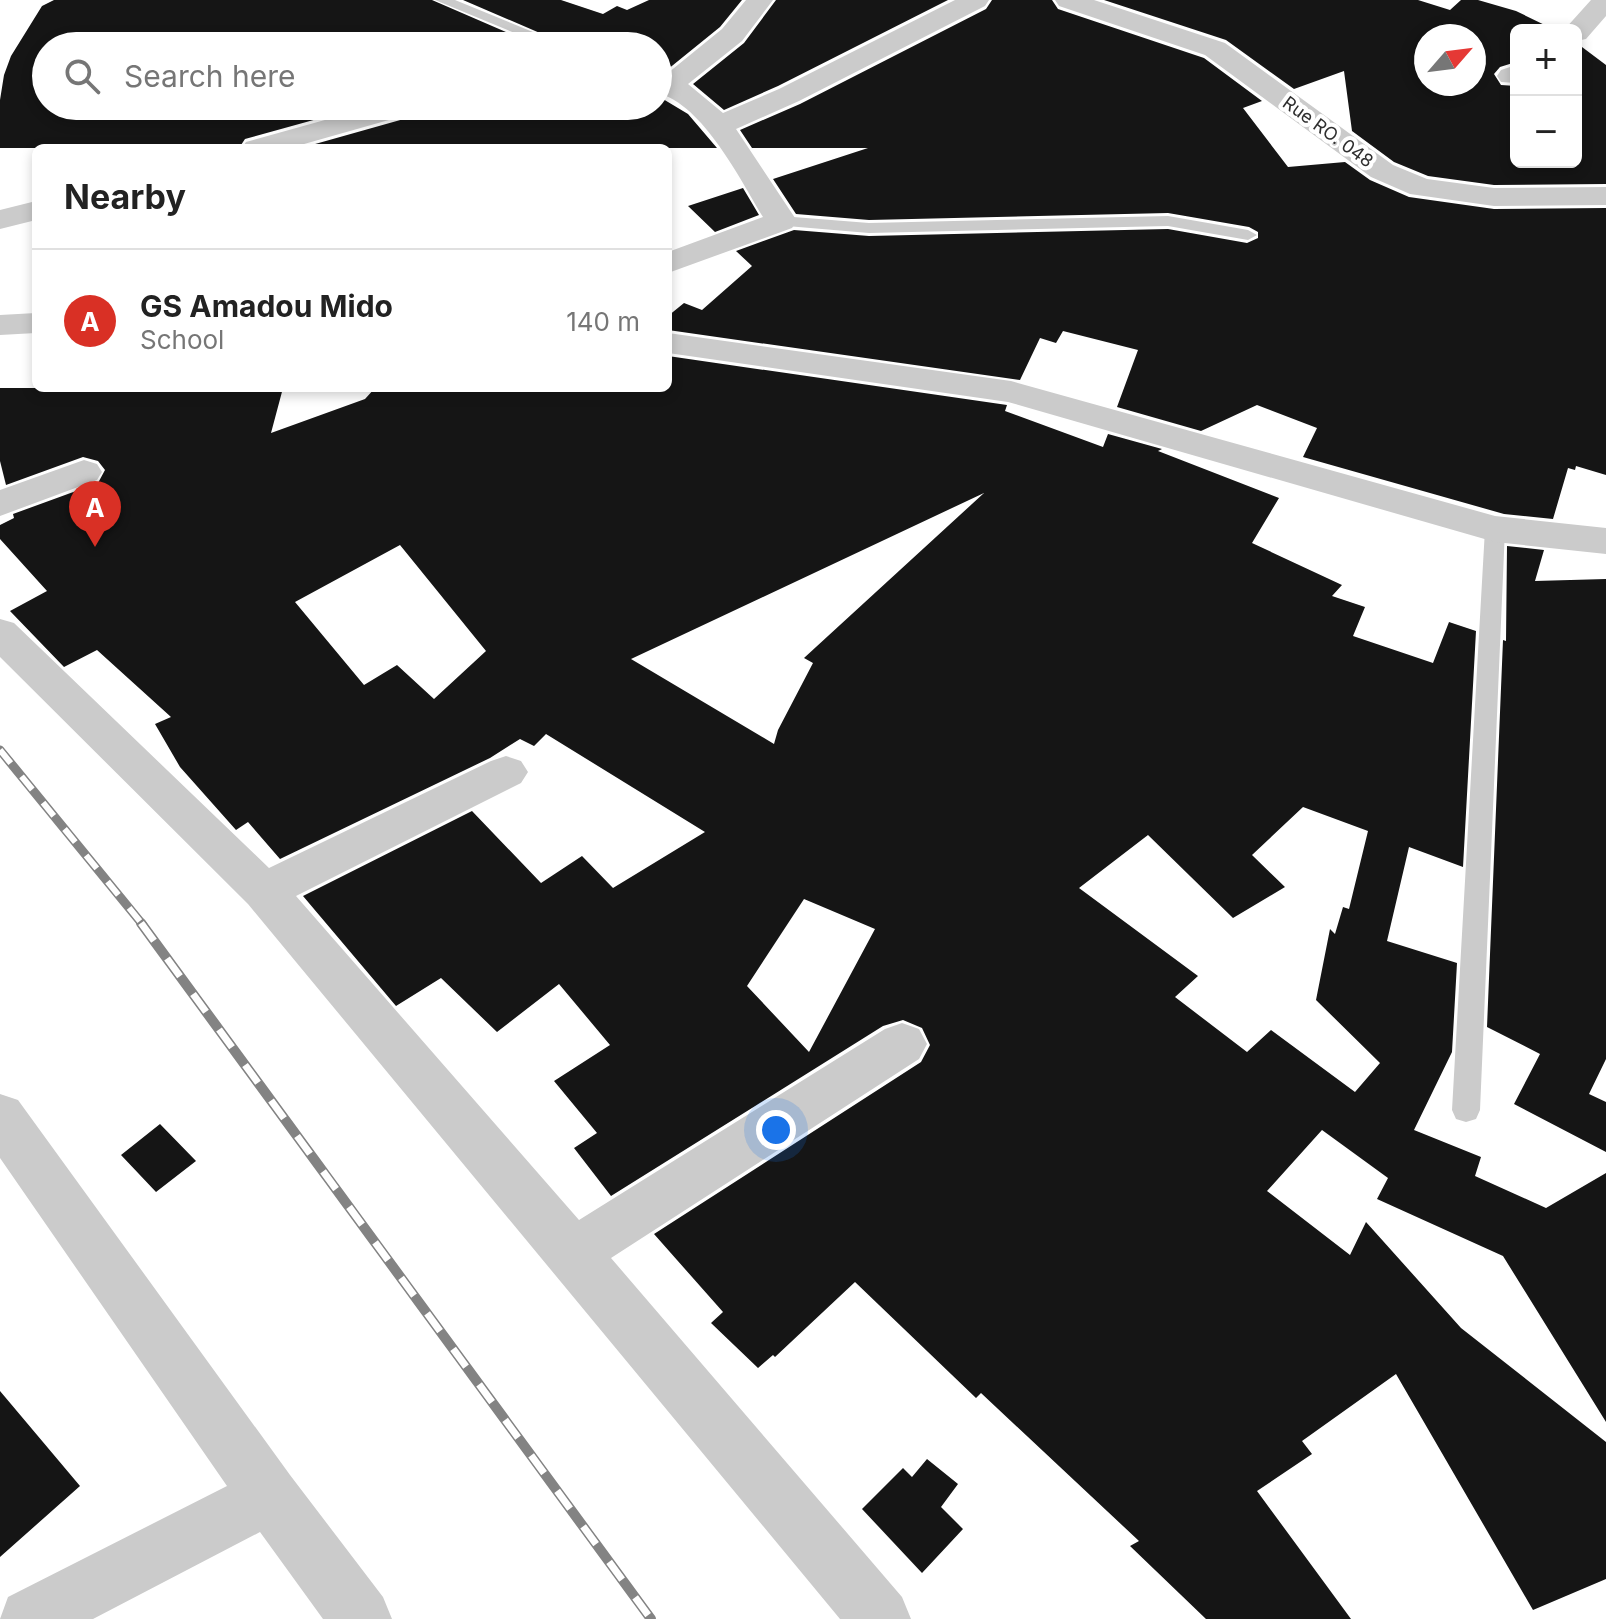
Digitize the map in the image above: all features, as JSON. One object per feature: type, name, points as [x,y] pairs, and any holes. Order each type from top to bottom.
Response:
[{"type":"street","points":[[672,76],[732,35],[760,0]]},
{"type":"street","points":[[720,125],[789,95],[976,0]]},
{"type":"street","name":"Rue RO. 048","points":[[1068,0],[1215,49],[1382,171],[1421,187],[1494,197],[1606,196]]},
{"type":"street","points":[[1582,26],[1606,0]]},
{"type":"street","points":[[672,90],[720,125],[781,221],[672,262]]},
{"type":"street","points":[[271,144],[357,120]]},
{"type":"street","points":[[0,220],[32,211]]},
{"type":"street","points":[[0,325],[32,323]]},
{"type":"street","points":[[672,344],[1011,392],[1495,529],[1606,541]]},
{"type":"street","points":[[0,504],[84,472]]},
{"type":"street","points":[[0,633],[264,891],[880,1619]]},
{"type":"street","points":[[264,891],[506,772]]},
{"type":"street","points":[[573,1253],[902,1044]]},
{"type":"street","points":[[0,1116],[269,1496],[361,1619]]},
{"type":"street","points":[[30,1619],[269,1496]]},
{"type":"lane","points":[[442,0],[523,32]]},
{"type":"lane","points":[[781,221],[869,228],[1168,221],[1248,235]]},
{"type":"lane","points":[[1466,1110],[1495,529]]},
{"type":"building","points":[[54,0],[432,0],[506,32],[32,32],[32,120],[314,120],[245,139],[242,144],[32,144],[32,148],[0,148],[0,100],[4,75],[11,56],[42,6]]},
{"type":"building","points":[[463,0],[561,0],[603,14],[617,6],[627,10],[649,0],[742,0],[720,27],[672,66],[672,32],[537,32]]},
{"type":"building","points":[[776,0],[948,0],[724,110],[693,84],[744,43]]},
{"type":"building","points":[[992,0],[1052,0],[1058,9],[1204,58],[1262,101],[1243,108],[1288,167],[1345,162],[1370,180],[1409,197],[1494,209],[1606,208],[1606,475],[1576,466],[1575,470],[1568,468],[1553,519],[1504,514],[1303,457],[1317,428],[1257,405],[1201,431],[1117,407],[1138,350],[1063,331],[1056,343],[1040,338],[1020,380],[672,331],[672,313],[684,303],[702,310],[752,266],[736,251],[794,230],[869,236],[1168,229],[1247,243],[1258,238],[1258,232],[1249,227],[1168,213],[869,220],[796,214],[773,179],[868,148],[752,148],[740,130],[800,104],[986,9]]},
{"type":"building","points":[[1104,0],[1418,0],[1450,10],[1461,0],[1478,0],[1516,11],[1543,24],[1510,24],[1510,64],[1500,67],[1494,74],[1501,85],[1510,86],[1510,168],[1582,168],[1582,47],[1606,65],[1606,184],[1494,185],[1428,176],[1394,162],[1352,131],[1344,71],[1294,89],[1226,40]]},
{"type":"building","points":[[672,104],[688,114],[717,148],[672,148],[672,144],[315,144],[400,120],[672,120]]},
{"type":"building","points":[[743,188],[759,215],[715,232],[688,206]]},
{"type":"building","points":[[672,357],[1007,405],[1005,411],[1103,447],[1108,434],[1162,449],[1158,451],[1279,498],[1252,543],[1342,585],[1332,596],[1365,607],[1353,636],[1433,663],[1449,622],[1476,631],[1463,867],[1409,847],[1387,941],[1457,963],[1452,1052],[1414,1130],[1481,1157],[1475,1176],[1546,1208],[1606,1173],[1606,1422],[1503,1256],[1377,1199],[1388,1178],[1322,1130],[1267,1191],[1350,1255],[1366,1222],[1461,1328],[1606,1442],[1606,1579],[1533,1610],[1396,1374],[1302,1441],[1312,1454],[1257,1491],[1351,1619],[1206,1619],[1130,1546],[1139,1541],[981,1393],[976,1398],[855,1282],[775,1357],[773,1355],[758,1368],[711,1323],[723,1312],[654,1234],[921,1062],[930,1045],[922,1028],[903,1020],[883,1026],[611,1196],[574,1148],[597,1133],[554,1081],[610,1045],[559,984],[497,1032],[441,978],[396,1006],[303,896],[472,811],[541,883],[582,856],[613,888],[705,832],[546,734],[534,746],[520,739],[490,758],[280,859],[248,822],[236,830],[180,767],[155,724],[171,717],[97,650],[64,667],[10,611],[47,591],[0,539],[0,525],[14,518],[13,514],[98,483],[105,470],[98,461],[83,457],[6,485],[0,461],[0,388],[32,388],[32,392],[282,392],[271,433],[365,399],[371,392],[672,392]],"holes":[[[984,493],[804,658],[813,663],[778,730],[774,744],[631,659]],[[400,545],[486,651],[434,699],[397,665],[364,685],[295,602]],[[1303,807],[1368,831],[1349,909],[1343,907],[1335,934],[1330,929],[1316,1000],[1380,1063],[1355,1092],[1271,1030],[1247,1052],[1175,997],[1198,976],[1079,888],[1148,835],[1233,918],[1285,887],[1252,855]],[[804,899],[875,929],[809,1052],[747,986]]]},
{"type":"building","points":[[1507,546],[1544,550],[1535,581],[1606,579],[1606,1059],[1589,1094],[1606,1102],[1606,1152],[1514,1104],[1540,1054],[1487,1027],[1503,640],[1506,641]]},
{"type":"building","points":[[160,1124],[196,1161],[156,1192],[121,1155]]},
{"type":"building","points":[[0,1391],[80,1486],[0,1557]]},
{"type":"building","points":[[927,1459],[958,1484],[941,1507],[963,1529],[922,1573],[862,1509],[903,1468],[912,1477]]},
{"type":"railway","points":[[0,750],[143,925]]},
{"type":"railway","points":[[141,923],[651,1619]]},
{"type":"place","name":"GS Amadou Mido","points":[[95,547]]}]
